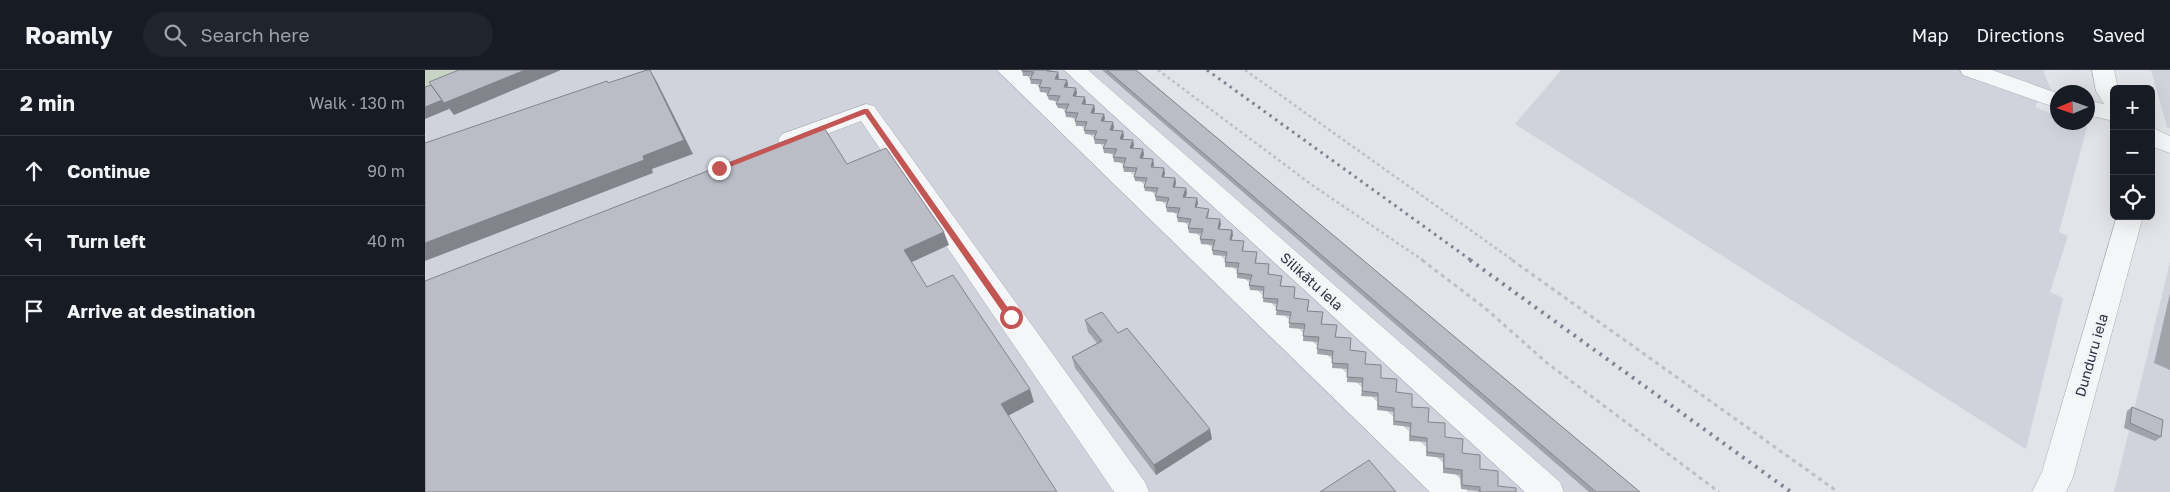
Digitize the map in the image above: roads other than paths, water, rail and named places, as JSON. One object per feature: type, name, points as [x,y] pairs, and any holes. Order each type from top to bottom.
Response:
[{"type":"street","points":[[1007,70],[1452,492]]},
{"type":"street","name":"Silikātu iela","points":[[1075,70],[1548,492]]},
{"type":"street","points":[[1971,70],[2050,98]]},
{"type":"street","points":[[2103,70],[2107,91],[2110,95]]},
{"type":"street","points":[[2095,109],[2110,113]]},
{"type":"street","points":[[765,150],[866,111],[1133,492]]},
{"type":"street","name":"Dunduru iela","points":[[2048,492],[2057,477],[2129,220]]},
{"type":"railway","points":[[1207,70],[1472,261]]},
{"type":"railway","points":[[1470,260],[1791,492]]}]
